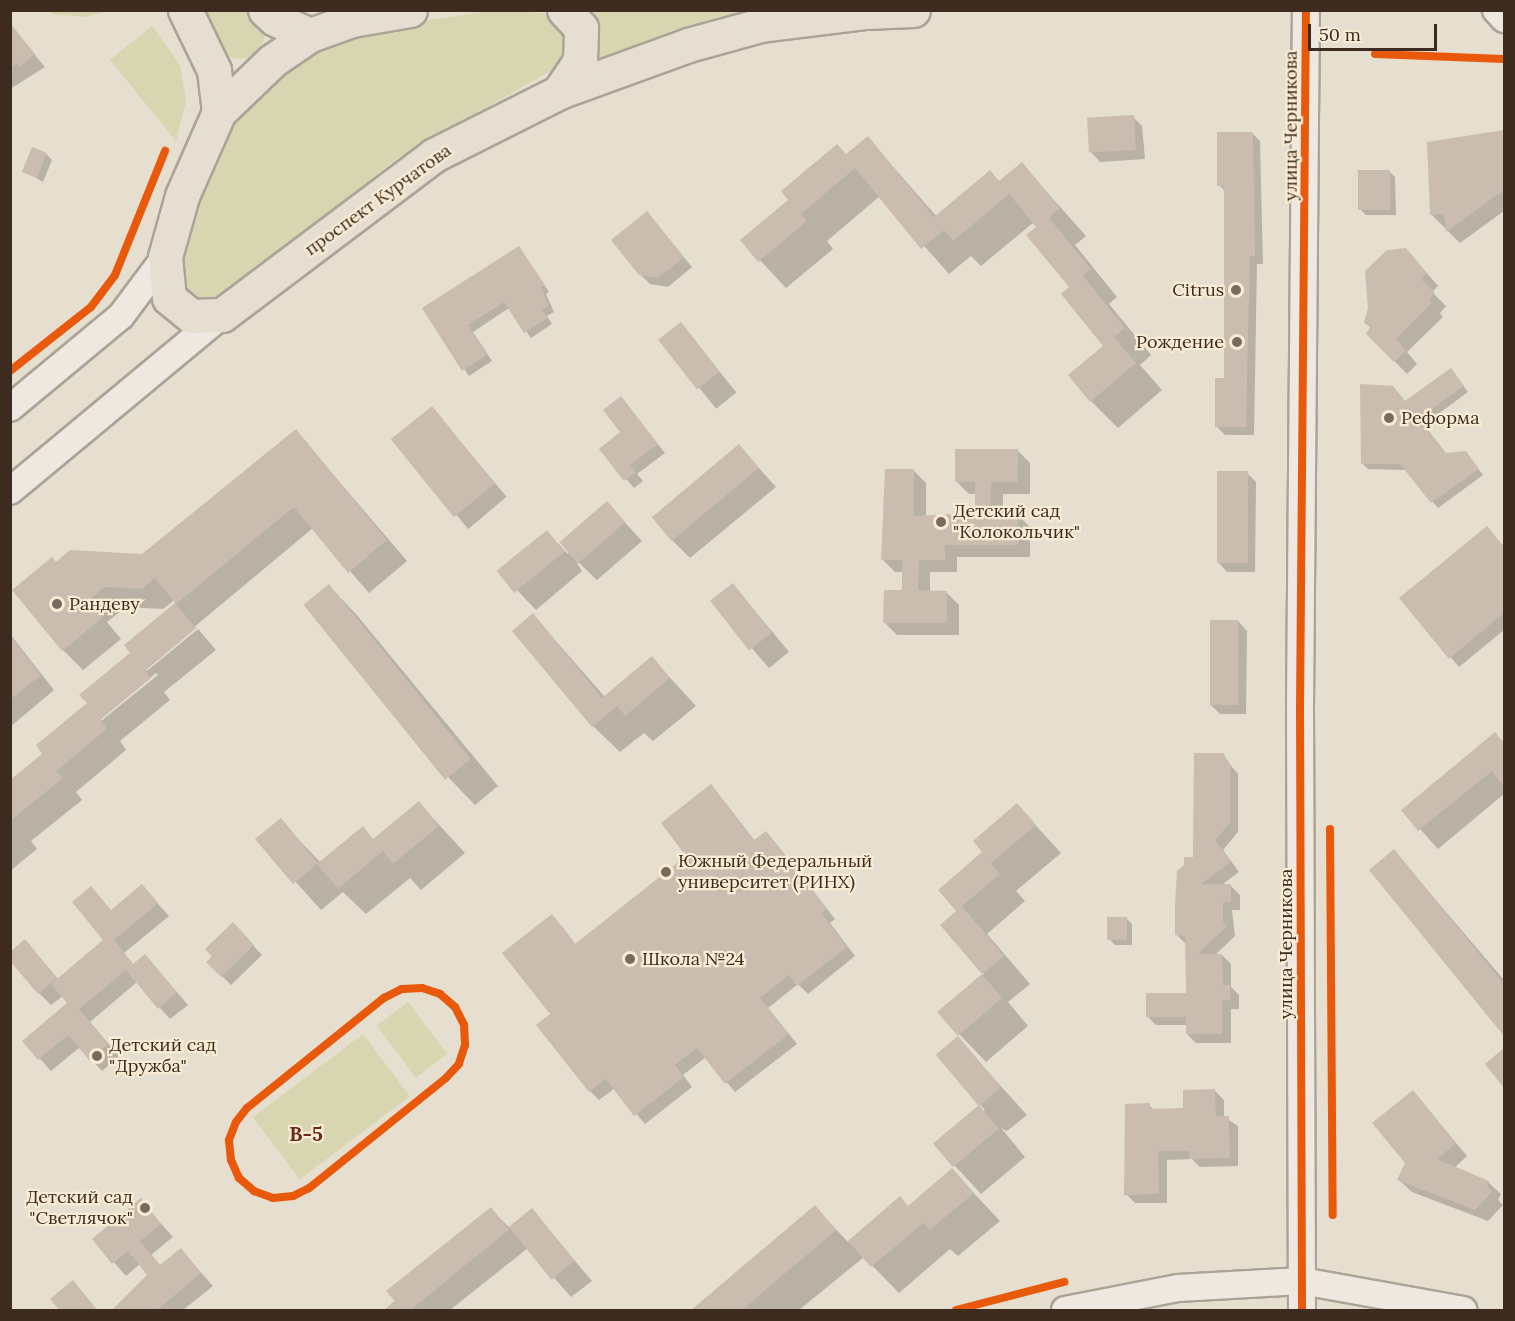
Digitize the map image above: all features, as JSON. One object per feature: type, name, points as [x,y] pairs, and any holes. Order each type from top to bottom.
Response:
[{"type":"main road","points":[[185,10],[214,70],[219,112]]},
{"type":"main road","points":[[265,10],[275,19],[310,34]]},
{"type":"main road","points":[[222,315],[191,316],[169,298],[165,257],[182,196],[219,112],[272,61],[310,34],[352,20],[410,10]]},
{"type":"main road","points":[[559,92],[580,61],[581,28],[564,10]]},
{"type":"main road","name":"проспект Курчатова","points":[[222,315],[434,155],[559,92],[688,45],[761,25],[866,12],[913,10]]},
{"type":"street","name":"улица Черникова","points":[[1296,10],[1297,1297]]},
{"type":"street","name":"улица Черникова","points":[[1297,1297],[1301,578],[1307,241],[1306,10]]},
{"type":"street","points":[[1496,10],[1504,19]]},
{"type":"street","points":[[10,408],[121,315],[165,257]]},
{"type":"street","name":"проспект Курчатова","points":[[10,491],[222,315]]},
{"type":"street","points":[[1065,1311],[1178,1288],[1463,1311]]},
{"type":"street","points":[[1134,1311],[1179,1302],[1297,1297],[1366,1311]]},
{"type":"shaded area","points":[[499,10],[554,14],[563,24],[567,52],[561,65],[396,159],[223,297],[201,301],[183,288],[179,266],[213,162],[240,105],[319,47],[374,28]]},
{"type":"shaded area","points":[[49,11],[108,11],[87,17],[52,14]]},
{"type":"shaded area","points":[[188,11],[255,11],[264,22],[264,40],[256,56],[242,59],[225,57]]},
{"type":"shaded area","points":[[593,11],[755,11],[715,19],[598,61],[600,25]]},
{"type":"shaded area","points":[[152,26],[180,65],[186,101],[176,141],[110,60]]},
{"type":"shaded area","points":[[408,1002],[447,1054],[416,1077],[377,1025]]},
{"type":"shaded area","points":[[363,1034],[410,1096],[300,1179],[253,1117]]},
{"type":"building","points":[[10,23],[35,54],[20,67],[17,63],[10,68]]},
{"type":"building","points":[[1134,115],[1136,150],[1089,152],[1087,117]]},
{"type":"building","points":[[1504,130],[1504,190],[1446,232],[1444,214],[1430,215],[1427,142]]},
{"type":"building","points":[[1217,132],[1253,132],[1255,256],[1250,256],[1246,427],[1215,427],[1215,378],[1224,378],[1224,186],[1217,186]]},
{"type":"building","points":[[868,136],[934,217],[990,170],[999,181],[1022,162],[1060,208],[1049,218],[1091,269],[1083,276],[1125,328],[1114,337],[1136,363],[1090,402],[1068,375],[1103,346],[1061,294],[1069,287],[1026,235],[1036,227],[1009,194],[953,241],[944,230],[921,249],[855,168],[801,214],[807,221],[758,262],[740,240],[788,200],[781,191],[837,144],[846,154]]},
{"type":"building","points":[[32,147],[47,153],[37,178],[22,172]]},
{"type":"building","points":[[1358,170],[1390,170],[1390,210],[1358,210]]},
{"type":"building","points":[[647,211],[684,257],[658,278],[639,275],[611,240]]},
{"type":"building","points":[[519,246],[545,285],[541,287],[549,305],[542,310],[548,318],[524,333],[504,302],[468,325],[487,355],[462,371],[422,308]]},
{"type":"building","points":[[1406,248],[1427,273],[1421,279],[1435,293],[1429,300],[1432,303],[1396,339],[1406,351],[1394,362],[1366,334],[1370,327],[1364,323],[1368,308],[1365,271],[1387,250]]},
{"type":"building","points":[[681,322],[720,372],[697,389],[658,340]]},
{"type":"building","name":"Реформа","points":[[1451,368],[1464,386],[1419,418],[1446,453],[1466,451],[1479,469],[1431,503],[1400,464],[1361,464],[1360,384],[1393,386],[1405,401]]},
{"type":"building","points":[[621,396],[658,444],[630,465],[636,472],[624,481],[599,449],[620,432],[603,410]]},
{"type":"building","points":[[432,406],[495,484],[454,517],[391,439]]},
{"type":"building","points":[[296,429],[387,540],[348,573],[294,507],[176,604],[196,628],[145,671],[151,678],[100,720],[107,729],[56,771],[63,778],[10,821],[10,780],[42,754],[36,745],[87,703],[79,695],[130,653],[124,645],[175,603],[155,578],[142,589],[105,587],[88,601],[102,618],[62,651],[12,590],[52,557],[56,562],[70,550],[142,554]]},
{"type":"building","points":[[739,444],[759,468],[672,541],[652,517]]},
{"type":"building","points":[[955,449],[1018,449],[1018,482],[991,482],[990,513],[1018,513],[1018,545],[945,545],[945,560],[919,560],[918,590],[947,591],[947,623],[883,623],[884,590],[902,590],[902,560],[881,560],[885,469],[914,469],[914,516],[975,513],[975,482],[955,482]]},
{"type":"building","points":[[1217,471],[1248,471],[1248,563],[1217,563]]},
{"type":"building","points":[[607,501],[625,522],[578,563],[559,542]]},
{"type":"building","points":[[1487,526],[1504,547],[1504,613],[1449,659],[1399,598]]},
{"type":"building","points":[[547,530],[565,552],[514,593],[496,571]]},
{"type":"building","points":[[733,583],[772,633],[749,650],[710,601]]},
{"type":"building","points":[[329,584],[471,759],[445,780],[303,605]]},
{"type":"building","points":[[533,613],[602,698],[652,656],[670,678],[625,716],[617,706],[592,727],[512,631]]},
{"type":"building","points":[[1210,620],[1238,620],[1238,705],[1210,705]]},
{"type":"building","points":[[10,636],[41,675],[10,700]]},
{"type":"building","points":[[1495,732],[1504,743],[1504,787],[1492,771],[1418,831],[1401,810]]},
{"type":"building","points":[[1194,753],[1223,753],[1230,764],[1230,823],[1215,840],[1231,862],[1201,884],[1231,884],[1231,902],[1223,902],[1223,922],[1227,926],[1198,954],[1222,954],[1223,985],[1230,985],[1230,1000],[1222,1000],[1222,1034],[1186,1034],[1186,1017],[1146,1017],[1146,993],[1186,993],[1185,936],[1175,935],[1175,905],[1177,871],[1184,865],[1184,857],[1193,857]]},
{"type":"building","points":[[711,784],[754,840],[766,831],[827,909],[822,914],[847,947],[797,986],[789,975],[760,998],[789,1034],[725,1084],[697,1048],[675,1065],[684,1077],[634,1116],[606,1079],[589,1092],[536,1025],[550,1014],[502,953],[552,914],[575,944],[686,856],[661,823]]},
{"type":"building","points":[[419,801],[439,826],[393,864],[383,851],[338,889],[317,864],[293,884],[255,839],[281,818],[318,863],[363,826],[373,839]]},
{"type":"building","points":[[1017,803],[1036,825],[991,863],[1000,874],[962,906],[1004,956],[982,974],[940,925],[956,911],[938,890],[982,852],[973,841]]},
{"type":"building","points":[[1394,849],[1504,984],[1504,1036],[1369,870]]},
{"type":"building","points":[[142,884],[158,903],[114,940],[133,964],[145,954],[177,992],[158,1009],[126,970],[79,1009],[108,1044],[89,1060],[68,1035],[38,1060],[22,1041],[67,1003],[51,984],[103,940],[72,902],[91,886],[111,910]]},
{"type":"building","points":[[1107,917],[1127,917],[1127,940],[1107,940]]},
{"type":"building","points":[[233,922],[254,945],[221,977],[206,962],[212,957],[205,949]]},
{"type":"building","points":[[25,939],[57,978],[38,994],[10,961],[10,952]]},
{"type":"building","points":[[982,974],[1002,998],[958,1036],[937,1012]]},
{"type":"building","points":[[958,1036],[1001,1087],[979,1106],[936,1055]]},
{"type":"building","points":[[1504,1048],[1504,1088],[1485,1064]]},
{"type":"building","points":[[1215,1089],[1216,1116],[1229,1116],[1230,1158],[1189,1159],[1189,1151],[1158,1151],[1159,1194],[1124,1195],[1125,1104],[1150,1103],[1150,1109],[1183,1108],[1183,1090]]},
{"type":"building","points":[[1413,1090],[1456,1143],[1437,1159],[1489,1181],[1487,1186],[1492,1192],[1475,1210],[1397,1180],[1405,1163],[1372,1123]]},
{"type":"building","points":[[979,1105],[999,1129],[953,1167],[933,1144]]},
{"type":"building","points":[[952,1168],[974,1193],[930,1230],[923,1223],[871,1267],[848,1241],[900,1196],[908,1206]]},
{"type":"building","points":[[141,1198],[161,1224],[140,1241],[160,1265],[181,1248],[201,1273],[156,1311],[111,1311],[147,1275],[128,1251],[112,1264],[92,1239]]},
{"type":"building","points":[[815,1205],[836,1230],[741,1311],[690,1311]]},
{"type":"building","points":[[491,1207],[509,1230],[409,1311],[383,1311],[395,1301],[386,1291]]},
{"type":"building","points":[[532,1208],[575,1261],[551,1280],[509,1227]]},
{"type":"building","points":[[73,1280],[98,1311],[60,1311],[50,1299]]},
{"type":"cycle path","points":[[1302,1310],[1300,706],[1306,10]]},
{"type":"cycle path","points":[[1375,54],[1504,59]]},
{"type":"cycle path","points":[[10,371],[91,307],[115,275],[165,151]]},
{"type":"cycle path","points":[[1330,829],[1333,1215]]},
{"type":"cycle path","points":[[422,988],[440,994],[455,1007],[464,1025],[465,1045],[459,1064],[446,1078],[309,1188],[293,1196],[273,1198],[254,1191],[239,1178],[231,1160],[229,1140],[236,1122],[247,1108],[384,998],[402,989],[422,988]]},
{"type":"cycle path","points":[[956,1310],[1064,1282]]},
{"type":"place","name":"Citrus","points":[[1236,290]]},
{"type":"place","name":"Рождение","points":[[1237,342]]},
{"type":"place","name":"Реформа","points":[[1389,418]]},
{"type":"place","name":"Детский сад \"Колокольчик\"","points":[[941,522]]},
{"type":"place","name":"Рандеву","points":[[57,604]]},
{"type":"place","name":"Южный Федеральный университет (РИНХ)","points":[[666,872]]},
{"type":"place","name":"Школа №24","points":[[630,959]]},
{"type":"place","name":"Детский сад \"Дружба\"","points":[[97,1056]]},
{"type":"place","name":"Детский сад \"Светлячок\"","points":[[145,1208]]},
{"type":"district","name":"В-5","points":[[306,1133]]}]
